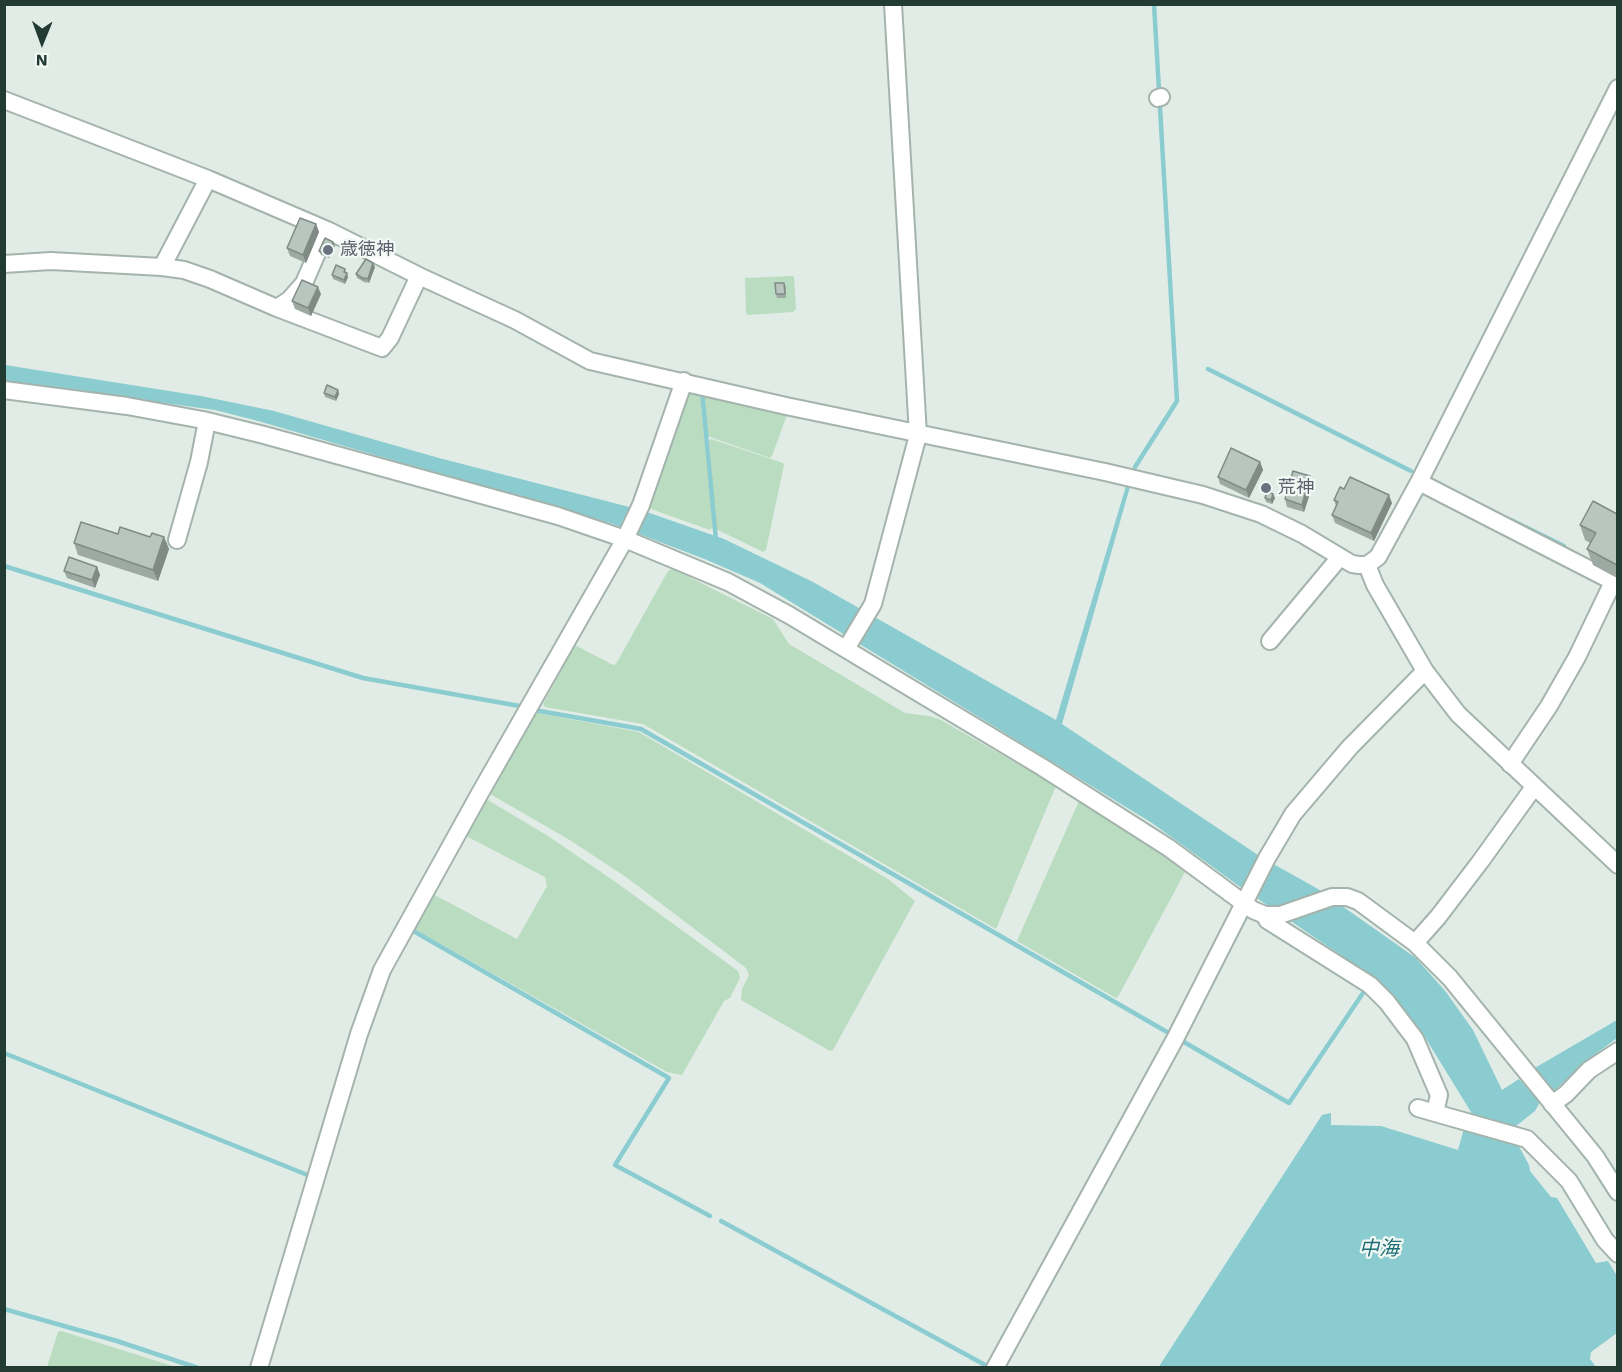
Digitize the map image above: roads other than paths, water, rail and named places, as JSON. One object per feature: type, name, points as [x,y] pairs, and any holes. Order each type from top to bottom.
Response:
[{"type":"street","points":[[848,646],[873,604],[918,435],[893,4]]},
{"type":"street","points":[[4,100],[208,179],[327,231],[515,320],[590,361],[918,435],[1105,472],[1203,495],[1261,514],[1302,534],[1352,564],[1367,565],[1373,562],[1383,550],[1419,482],[1617,88]]},
{"type":"street","points":[[162,267],[208,179]]},
{"type":"street","points":[[277,308],[289,300],[304,283],[327,231]]},
{"type":"street","points":[[4,264],[51,261],[184,270],[382,348],[390,338],[419,276]]},
{"type":"street","points":[[259,1368],[339,1101],[382,970],[627,536],[641,505],[684,381]]},
{"type":"street","points":[[4,390],[127,406],[207,421],[297,443],[627,536],[728,582],[848,646],[1042,767],[1270,915],[1286,915],[1332,897],[1347,897],[1358,902],[1415,943],[1450,978],[1595,1156],[1617,1191]]},
{"type":"street","points":[[177,540],[199,462],[207,421]]},
{"type":"street","points":[[1419,482],[1616,583],[1566,677],[1510,764]]},
{"type":"street","points":[[1270,641],[1341,557]]},
{"type":"street","points":[[1367,565],[1375,585],[1425,671],[1458,714],[1617,866]]},
{"type":"street","points":[[995,1368],[1174,1039],[1267,858],[1293,814],[1389,705],[1425,671]]},
{"type":"street","points":[[1415,943],[1480,862],[1534,787]]},
{"type":"street","points":[[1270,915],[1267,920],[1370,985],[1387,1002],[1415,1039],[1439,1095],[1435,1113]]},
{"type":"street","points":[[1550,1102],[1566,1094],[1589,1070],[1617,1051]]},
{"type":"street","points":[[1418,1108],[1527,1139],[1569,1181],[1605,1240],[1617,1254]]},
{"type":"water","points":[[5,365],[201,396],[274,411],[439,458],[641,510],[724,539],[813,582],[1056,720],[1126,486],[1130,487],[1062,724],[1261,857],[1318,889],[1416,958],[1446,992],[1473,1030],[1502,1090],[1519,1079],[1540,1102],[1535,1111],[1516,1126],[1514,1133],[1470,1120],[1471,1112],[1423,1034],[1396,1000],[1370,975],[1239,886],[1152,823],[760,583],[613,524],[258,421],[215,410],[5,381]]},
{"type":"water","points":[[1617,1020],[1617,1038],[1585,1062],[1553,1092],[1533,1069]]},
{"type":"water","name":"中海","points":[[1331,1113],[1331,1125],[1381,1126],[1458,1150],[1465,1125],[1515,1139],[1530,1171],[1551,1197],[1557,1198],[1596,1263],[1608,1261],[1617,1276],[1617,1333],[1591,1352],[1590,1359],[1596,1367],[1158,1368],[1322,1115]]},
{"type":"waterway","points":[[1135,467],[1177,401],[1154,4]]},
{"type":"waterway","points":[[1208,369],[1411,471]]},
{"type":"waterway","points":[[702,391],[716,540]]},
{"type":"waterway","points":[[1511,520],[1564,546]]},
{"type":"waterway","points":[[4,566],[363,678],[525,707]]},
{"type":"waterway","points":[[534,710],[641,729],[1167,1032]]},
{"type":"waterway","points":[[410,929],[669,1078],[615,1165],[710,1216]]},
{"type":"waterway","points":[[1184,1042],[1289,1103],[1363,993]]},
{"type":"waterway","points":[[4,1053],[310,1176]]},
{"type":"waterway","points":[[721,1221],[987,1366]]},
{"type":"waterway","points":[[4,1309],[117,1341],[198,1368]]},
{"type":"place","name":"歳徳神","points":[[328,250]]},
{"type":"place","name":"荒神","points":[[1266,488]]}]
